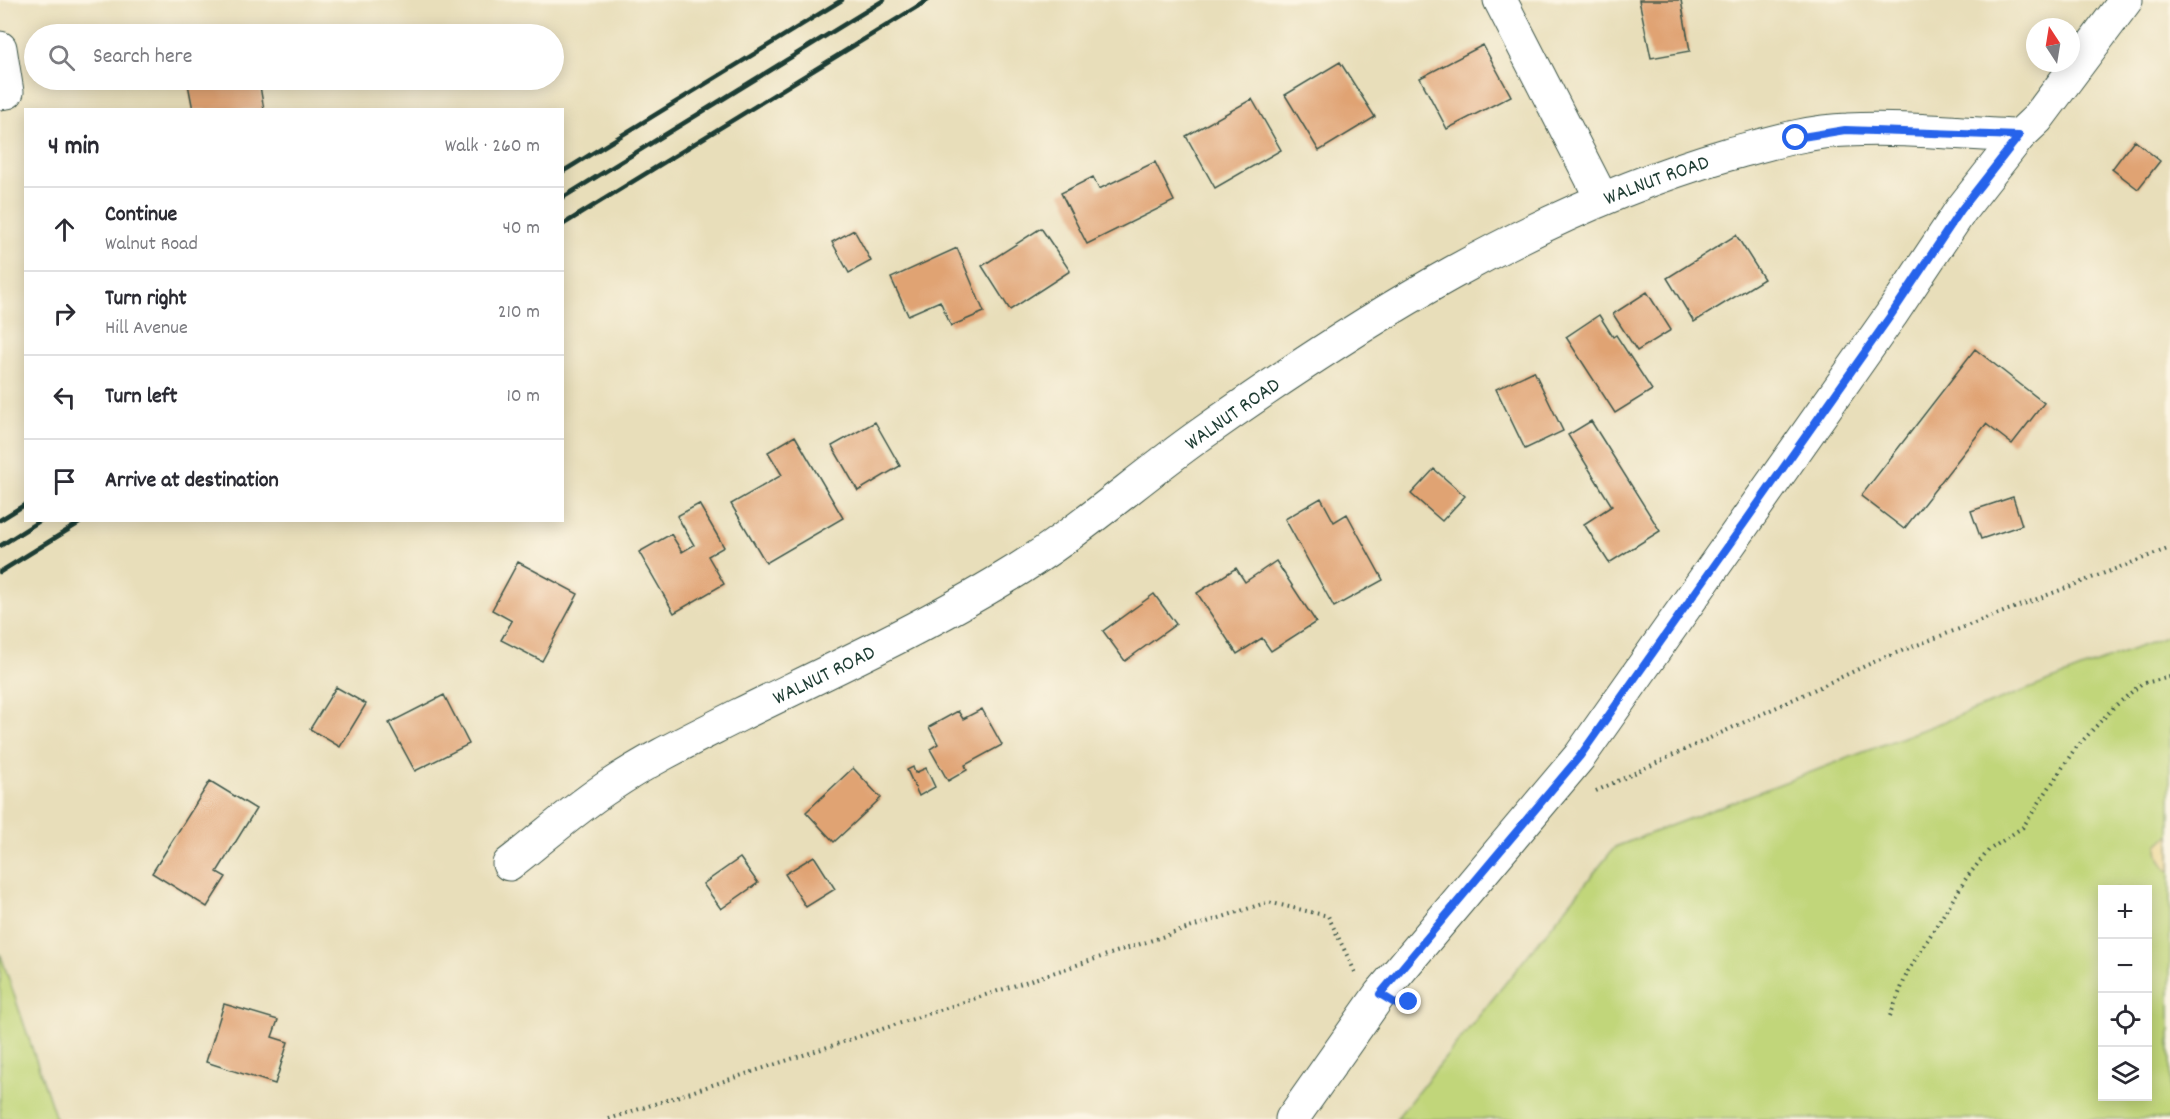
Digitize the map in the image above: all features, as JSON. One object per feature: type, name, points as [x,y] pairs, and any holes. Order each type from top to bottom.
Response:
[{"type":"street","points":[[1500,0],[1602,200]]},
{"type":"street","points":[[1292,1119],[1380,994],[1580,756],[1891,315],[1961,210],[2019,136],[2037,119],[2126,0]]},
{"type":"street","points":[[0,48],[4,92]]},
{"type":"street","name":"WALNUT ROAD","points":[[509,864],[610,785],[696,737],[939,616],[1010,575],[1071,534],[1239,407],[1382,314],[1478,260],[1602,200],[1692,165],[1751,148],[1845,130],[2019,136]]},
{"type":"path","points":[[1589,795],[1679,750],[1878,660],[2170,548]]},
{"type":"path","points":[[1890,1016],[1908,971],[1967,877],[1989,850],[2023,827],[2074,750],[2113,708],[2141,684],[2170,677]]},
{"type":"path","points":[[609,1119],[1268,902],[1328,916],[1354,972],[1380,994]]},
{"type":"green space","points":[[2170,635],[2170,1119],[1396,1119],[1615,847]]},
{"type":"green space","points":[[0,953],[56,1119],[0,1119]]},
{"type":"sand","points":[[2170,834],[2170,871],[2161,860],[2158,845]]},
{"type":"building","points":[[1639,0],[1681,0],[1690,51],[1651,58]]},
{"type":"building","points":[[1483,45],[1511,96],[1447,129],[1420,78]]},
{"type":"building","points":[[1340,62],[1375,117],[1319,151],[1285,95]]},
{"type":"building","points":[[189,90],[261,90],[264,108],[193,108]]},
{"type":"building","points":[[1252,99],[1281,150],[1215,188],[1186,136]]},
{"type":"building","points":[[2134,140],[2160,161],[2138,189],[2112,169]]},
{"type":"building","points":[[1155,162],[1174,201],[1087,244],[1061,193],[1093,177],[1099,189]]},
{"type":"building","points":[[1041,228],[1070,271],[1010,310],[982,266]]},
{"type":"building","points":[[854,230],[871,261],[849,273],[832,242]]},
{"type":"building","points":[[1736,235],[1764,279],[1694,322],[1667,278]]},
{"type":"building","points":[[957,248],[984,312],[951,326],[940,301],[908,315],[891,278]]},
{"type":"building","points":[[1647,292],[1671,330],[1637,351],[1613,314]]},
{"type":"building","points":[[1599,315],[1613,337],[1616,335],[1652,390],[1615,413],[1566,337]]},
{"type":"building","points":[[1975,349],[2044,403],[2012,444],[1986,424],[1904,529],[1861,496]]},
{"type":"building","points":[[1534,371],[1563,431],[1525,449],[1496,389]]},
{"type":"building","points":[[1591,421],[1660,531],[1609,563],[1584,524],[1612,506],[1568,435]]},
{"type":"building","points":[[875,422],[900,466],[858,491],[832,446]]},
{"type":"building","points":[[795,436],[843,518],[766,563],[731,504],[782,475],[768,452]]},
{"type":"building","points":[[1434,469],[1465,496],[1442,521],[1411,494]]},
{"type":"building","points":[[2013,497],[2022,525],[1981,539],[1971,511]]},
{"type":"building","points":[[1321,498],[1334,522],[1347,514],[1383,580],[1334,607],[1285,519]]},
{"type":"building","points":[[699,504],[724,547],[708,556],[724,584],[674,613],[639,552],[671,534],[682,552],[694,545],[677,516]]},
{"type":"building","points":[[1276,561],[1316,622],[1271,651],[1262,638],[1237,654],[1197,593],[1236,568],[1245,582]]},
{"type":"building","points":[[518,562],[578,594],[542,661],[501,640],[512,621],[492,610]]},
{"type":"building","points":[[1154,594],[1176,624],[1125,661],[1103,631]]},
{"type":"building","points":[[336,687],[366,704],[340,747],[310,729]]},
{"type":"building","points":[[444,695],[469,744],[415,771],[389,723]]},
{"type":"building","points":[[982,709],[1002,745],[965,765],[967,770],[948,781],[930,749],[938,744],[929,727],[958,711],[963,719]]},
{"type":"building","points":[[913,767],[915,773],[926,768],[935,787],[919,796],[907,770]]},
{"type":"building","points":[[853,768],[881,798],[834,842],[806,812]]},
{"type":"building","points":[[210,781],[256,809],[217,872],[226,877],[207,907],[152,873]]},
{"type":"building","points":[[814,856],[835,889],[806,907],[785,874]]},
{"type":"building","points":[[740,858],[758,883],[721,909],[703,884]]},
{"type":"building","points":[[224,1004],[278,1020],[272,1037],[288,1042],[275,1084],[206,1062]]},
{"type":"railway","points":[[564,171],[842,0]]},
{"type":"railway","points":[[564,197],[884,0]]},
{"type":"railway","points":[[564,224],[928,0]]},
{"type":"railway","points":[[0,520],[24,505]]},
{"type":"railway","points":[[0,546],[38,522]]},
{"type":"railway","points":[[0,572],[81,522]]},
{"type":"route","points":[[1409,1002],[1398,1005],[1380,994],[1580,756],[1891,315],[1961,210],[2019,136],[1845,130],[1796,138]]}]
